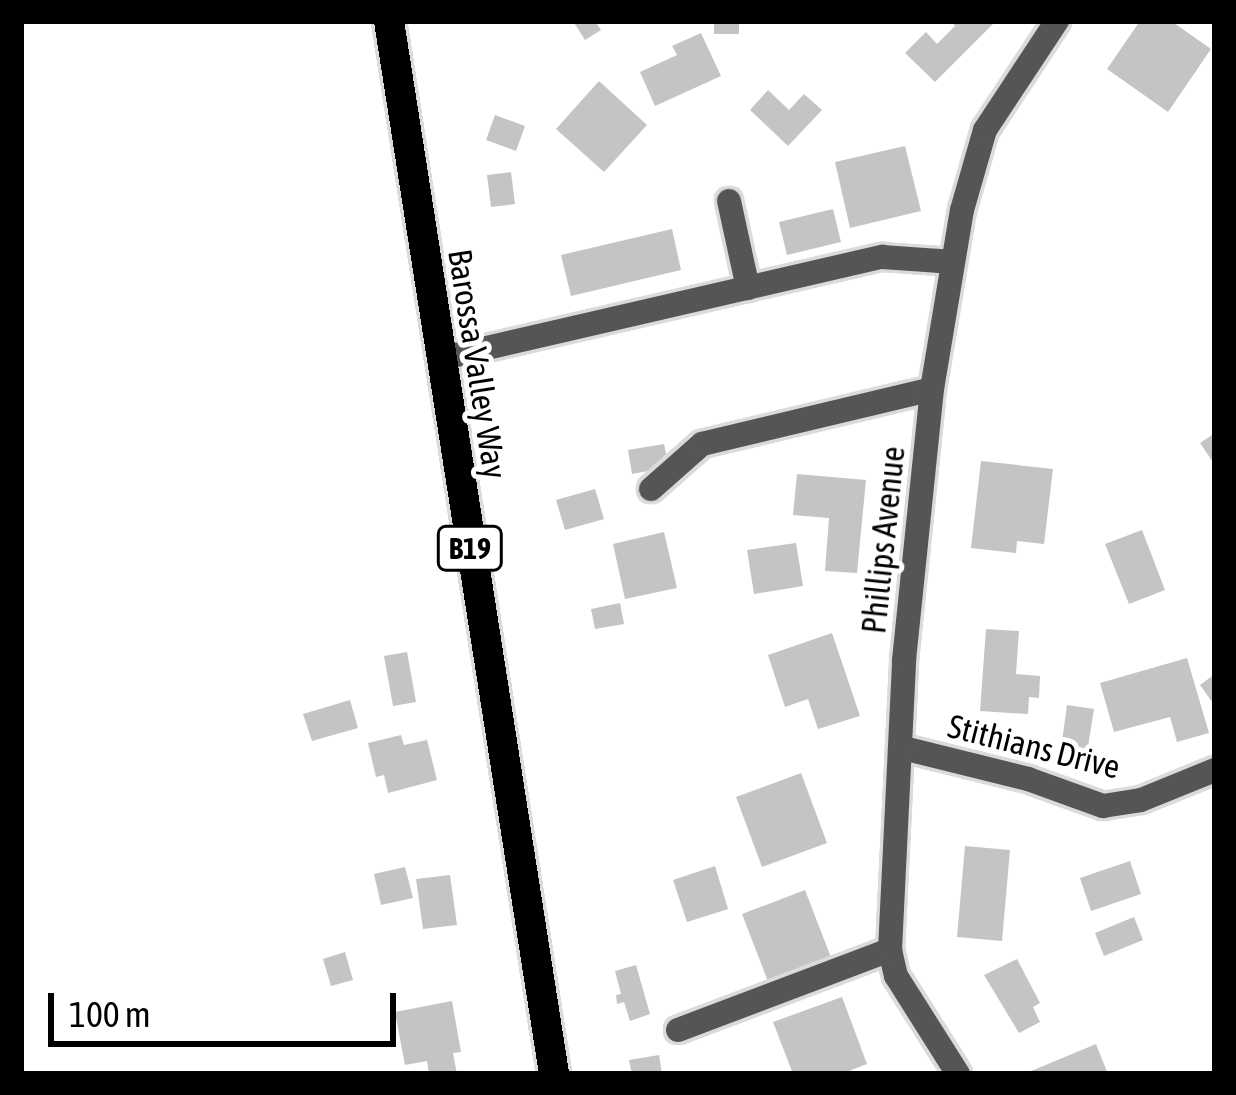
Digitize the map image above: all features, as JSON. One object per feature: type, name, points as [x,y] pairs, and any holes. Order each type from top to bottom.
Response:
[{"type":"main road","name":"Barossa Valley Way","points":[[389,21],[554,1074]]},
{"type":"street","name":"Phillips Avenue","points":[[958,1074],[896,976],[890,950],[904,660],[932,389],[952,262],[985,130],[1058,21]]},
{"type":"street","points":[[729,201],[748,288]]},
{"type":"street","points":[[440,358],[882,257],[952,262]]},
{"type":"street","points":[[651,489],[702,444],[932,389]]},
{"type":"street","name":"Stithians Drive","points":[[903,748],[1028,779],[1103,806],[1142,800],[1215,770]]},
{"type":"street","points":[[678,1030],[890,950]]},
{"type":"building","points":[[573,21],[595,21],[601,30],[585,40]]},
{"type":"building","points":[[714,21],[739,21],[739,34],[714,34]]},
{"type":"building","points":[[951,21],[996,21],[935,82],[905,53],[926,32],[937,44],[955,26]]},
{"type":"building","points":[[1140,21],[1171,21],[1211,49],[1168,112],[1107,69]]},
{"type":"building","points":[[701,33],[721,76],[655,106],[640,72],[677,55],[672,46]]},
{"type":"building","points":[[599,81],[647,125],[604,172],[556,129]]},
{"type":"building","points":[[768,90],[789,110],[804,94],[822,110],[788,146],[750,110]]},
{"type":"building","points":[[495,115],[525,126],[516,151],[486,140]]},
{"type":"building","points":[[905,146],[921,211],[850,228],[835,162]]},
{"type":"building","points":[[511,172],[515,204],[491,207],[487,175]]},
{"type":"building","points":[[833,209],[841,242],[787,255],[779,222]]},
{"type":"building","points":[[672,229],[681,270],[571,296],[561,255]]},
{"type":"building","points":[[1215,433],[1215,465],[1200,443]]},
{"type":"building","points":[[664,444],[669,467],[632,474],[628,450]]},
{"type":"building","points":[[981,461],[1053,469],[1044,544],[1017,541],[1016,553],[971,548]]},
{"type":"building","points":[[797,474],[866,480],[857,573],[825,571],[829,518],[793,515]]},
{"type":"building","points":[[595,489],[604,519],[565,530],[556,500]]},
{"type":"building","points":[[1142,530],[1165,590],[1129,604],[1105,544]]},
{"type":"building","points":[[664,532],[677,588],[625,599],[613,544]]},
{"type":"building","points":[[796,543],[803,586],[754,594],[747,550]]},
{"type":"building","points":[[620,603],[624,624],[595,629],[591,609]]},
{"type":"building","points":[[986,629],[1019,631],[1016,674],[1040,676],[1039,698],[1029,697],[1028,714],[980,711]]},
{"type":"building","points":[[832,633],[860,716],[818,729],[808,699],[785,707],[768,655]]},
{"type":"building","points":[[407,652],[416,702],[393,706],[384,656]]},
{"type":"building","points":[[1187,658],[1209,733],[1177,742],[1170,717],[1114,732],[1100,683]]},
{"type":"building","points":[[1215,674],[1215,706],[1200,685]]},
{"type":"building","points":[[350,700],[358,728],[312,741],[303,714]]},
{"type":"building","points":[[1067,705],[1094,709],[1087,753],[1061,749]]},
{"type":"building","points":[[401,735],[404,745],[427,740],[437,780],[388,793],[384,775],[376,777],[368,743]]},
{"type":"building","points":[[801,773],[827,843],[762,867],[736,797]]},
{"type":"building","points":[[965,846],[1010,850],[1002,941],[957,937]]},
{"type":"building","points":[[1130,861],[1141,894],[1091,911],[1080,878]]},
{"type":"building","points":[[715,866],[728,909],[687,922],[673,880]]},
{"type":"building","points":[[405,867],[413,898],[381,905],[374,874]]},
{"type":"building","points":[[450,875],[457,925],[423,929],[416,879]]},
{"type":"building","points":[[805,890],[832,960],[769,984],[742,914]]},
{"type":"building","points":[[1134,917],[1143,940],[1104,956],[1095,933]]},
{"type":"building","points":[[345,952],[353,980],[331,986],[323,959]]},
{"type":"building","points":[[1017,959],[1040,1003],[1033,1007],[1040,1022],[1019,1033],[984,975]]},
{"type":"building","points":[[636,965],[650,1014],[630,1021],[624,1002],[617,1004],[616,995],[621,994],[615,971]]},
{"type":"building","points":[[842,997],[867,1064],[841,1074],[793,1074],[773,1022]]},
{"type":"building","points":[[452,1001],[461,1052],[453,1053],[457,1074],[429,1074],[427,1061],[405,1065],[395,1012]]},
{"type":"building","points":[[1096,1044],[1108,1074],[1024,1074]]},
{"type":"building","points":[[659,1055],[662,1074],[632,1074],[629,1060]]}]
